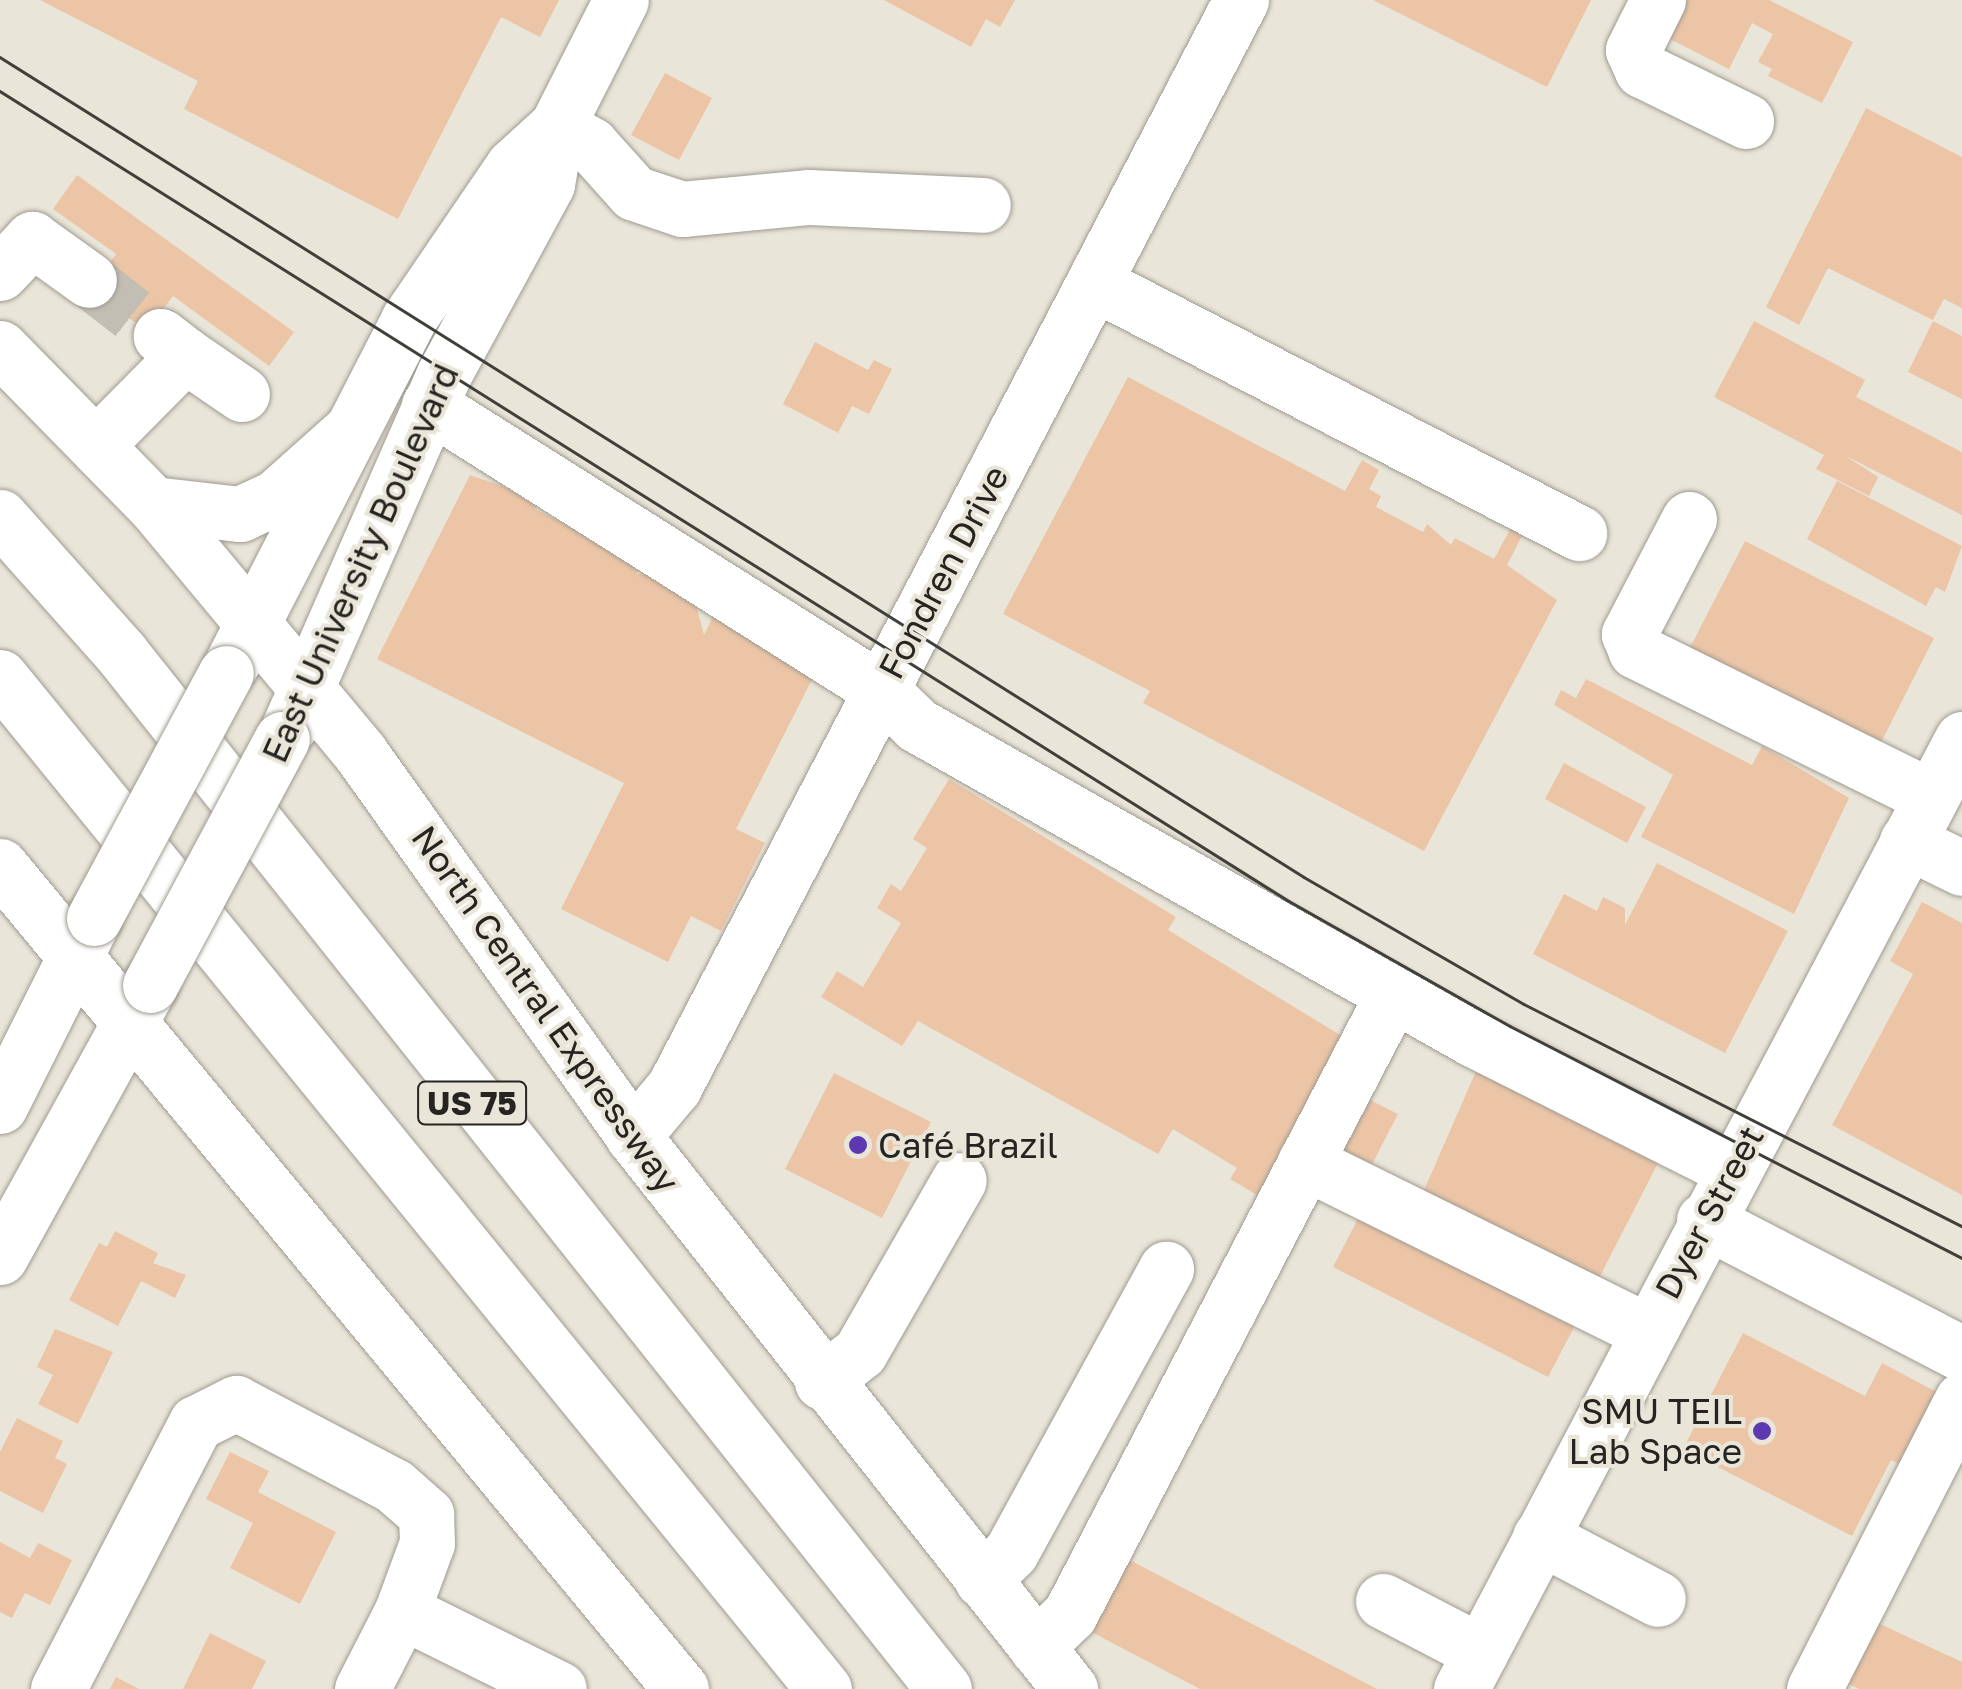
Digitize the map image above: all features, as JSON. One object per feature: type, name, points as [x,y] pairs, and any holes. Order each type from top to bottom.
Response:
[{"type":"main road","name":"East University Boulevard","points":[[0,1257],[308,691],[429,405],[546,184],[558,126],[621,0]]},
{"type":"main road","points":[[1658,0],[1633,50],[1642,70],[1746,121]]},
{"type":"main road","name":"Fondren Drive","points":[[633,1136],[674,1088],[1094,283],[1236,2]]},
{"type":"main road","name":"East University Boulevard","points":[[0,1106],[85,934],[253,625],[408,320],[513,166],[558,126]]},
{"type":"main road","points":[[558,126],[591,145],[634,193],[682,209],[809,197],[984,204]]},
{"type":"main road","points":[[0,273],[32,239],[89,280]]},
{"type":"main road","points":[[1094,283],[1579,534]]},
{"type":"main road","points":[[96,446],[173,346],[242,394]]},
{"type":"main road","name":"North Central Expressway","points":[[0,348],[153,504],[308,691],[460,885],[633,1136],[822,1382],[1070,1689]]},
{"type":"main road","points":[[429,405],[881,690],[917,725],[1393,994],[1731,1169]]},
{"type":"main road","points":[[153,504],[240,514],[276,496],[350,431]]},
{"type":"main road","name":"US 75","points":[[0,517],[122,653],[944,1689]]},
{"type":"main road","points":[[1689,519],[1629,634],[1636,651],[1919,819],[1962,868]]},
{"type":"main road","name":"US 75","points":[[0,677],[824,1689]]},
{"type":"main road","name":"Dyer Street","points":[[1471,1670],[1704,1220],[1962,739]]},
{"type":"main road","points":[[0,866],[85,934],[681,1689]]},
{"type":"main road","points":[[1036,1647],[1070,1614],[1393,994]]},
{"type":"main road","points":[[1306,1162],[1647,1331]]},
{"type":"main road","points":[[822,1382],[877,1326],[959,1180]]},
{"type":"main road","points":[[1704,1220],[1962,1354]]},
{"type":"main road","points":[[982,1580],[1011,1552],[1166,1268]]},
{"type":"main road","points":[[1814,1689],[1962,1400]]},
{"type":"main road","points":[[58,1689],[196,1422],[214,1407],[236,1403],[413,1498],[426,1514],[427,1543],[402,1611],[362,1689]]},
{"type":"main road","points":[[1540,1537],[1658,1599]]},
{"type":"main road","points":[[1382,1602],[1471,1670]]},
{"type":"main road","points":[[402,1611],[559,1689]]},
{"type":"building","points":[[40,0],[559,0],[540,37],[501,17],[398,219],[184,109],[198,81]]},
{"type":"building","points":[[884,0],[1015,0],[1000,27],[986,19],[971,47]]},
{"type":"building","points":[[1373,0],[1591,0],[1547,87]]},
{"type":"building","points":[[1687,0],[1769,0],[1853,42],[1822,103],[1768,76],[1772,69],[1758,62],[1773,34],[1752,23],[1729,69],[1668,38]]},
{"type":"building","points":[[665,73],[712,98],[679,160],[631,135]]},
{"type":"building","points":[[1866,108],[1962,157],[1962,308],[1944,299],[1933,320],[1828,268],[1799,325],[1766,307]]},
{"type":"building","points":[[77,175],[294,332],[269,366],[173,296],[147,331],[91,291],[116,254],[53,209]]},
{"type":"building","points":[[1754,321],[1865,380],[1856,397],[1962,452],[1962,515],[1846,456],[1878,477],[1869,496],[1816,469],[1824,455],[1714,397]]},
{"type":"building","points":[[1933,321],[1962,336],[1962,399],[1908,372]]},
{"type":"building","points":[[815,342],[868,370],[874,360],[892,369],[869,414],[852,406],[838,433],[783,404]]},
{"type":"building","points":[[1128,377],[1345,491],[1362,460],[1379,470],[1369,489],[1381,496],[1376,507],[1423,532],[1427,524],[1451,545],[1455,538],[1494,559],[1512,526],[1524,532],[1507,565],[1557,600],[1424,851],[1143,703],[1150,691],[1003,614]]},
{"type":"building","points":[[470,475],[540,499],[535,509],[642,563],[636,574],[653,574],[695,601],[704,635],[717,608],[822,660],[736,829],[765,843],[721,931],[691,916],[668,962],[561,909],[624,783],[377,659]]},
{"type":"building","points":[[1837,481],[1962,546],[1945,592],[1936,587],[1926,606],[1807,539]]},
{"type":"building","points":[[1745,541],[1934,638],[1872,760],[1682,663]]},
{"type":"building","points":[[1586,679],[1752,765],[1762,746],[1849,798],[1794,914],[1641,837],[1673,775],[1554,705],[1561,690],[1576,698]]},
{"type":"building","points":[[1564,763],[1646,807],[1627,843],[1545,799]]},
{"type":"building","points":[[949,779],[1176,917],[1168,930],[1350,1041],[1262,1198],[1230,1179],[1237,1168],[1173,1129],[1158,1154],[918,1021],[902,1046],[821,997],[837,971],[863,987],[901,923],[877,908],[891,884],[901,891],[927,848],[913,839]]},
{"type":"building","points":[[1657,863],[1788,931],[1725,1053],[1533,954],[1564,894],[1597,911],[1603,897],[1625,908],[1625,925]]},
{"type":"building","points":[[1922,902],[1962,923],[1962,1195],[1832,1125],[1913,974],[1890,961]]},
{"type":"building","points":[[1477,1069],[1658,1163],[1595,1286],[1421,1197]]},
{"type":"building","name":"Café Brazil","points":[[834,1073],[931,1122],[882,1218],[785,1169]]},
{"type":"building","points":[[1358,1094],[1398,1114],[1366,1176],[1322,1163]]},
{"type":"building","points":[[1366,1203],[1581,1314],[1548,1377],[1333,1267]]},
{"type":"building","points":[[115,1231],[158,1253],[153,1263],[186,1275],[175,1298],[141,1281],[118,1326],[69,1300],[99,1243],[107,1247]]},
{"type":"building","points":[[55,1329],[113,1352],[78,1424],[38,1404],[53,1375],[37,1367]]},
{"type":"building","points":[[1743,1333],[1865,1396],[1882,1363],[1944,1396],[1907,1468],[1891,1460],[1852,1536],[1683,1449]]},
{"type":"building","points":[[17,1418],[63,1441],[55,1458],[67,1464],[43,1513],[0,1491],[0,1452]]},
{"type":"building","points":[[230,1452],[269,1471],[258,1492],[336,1532],[300,1604],[230,1568],[253,1523],[206,1499]]},
{"type":"building","points":[[0,1542],[30,1558],[38,1543],[72,1560],[50,1605],[25,1593],[12,1618],[0,1612]]},
{"type":"building","points":[[1120,1555],[1377,1689],[1200,1689],[1082,1627]]},
{"type":"building","points":[[1865,1617],[1962,1662],[1962,1689],[1859,1689],[1834,1676]]},
{"type":"building","points":[[210,1633],[266,1661],[252,1689],[183,1689]]},
{"type":"building","points":[[116,1677],[139,1689],[110,1689]]},
{"type":"tunnel","points":[[89,280],[161,336]]},
{"type":"tram line","points":[[0,57],[1304,877],[1524,1004],[1962,1226]]},
{"type":"tram line","points":[[0,91],[1289,901],[1510,1026],[1962,1258]]},
{"type":"place","name":"Café Brazil","points":[[858,1145]]},
{"type":"place","name":"SMU TEIL Lab Space","points":[[1762,1431]]}]
